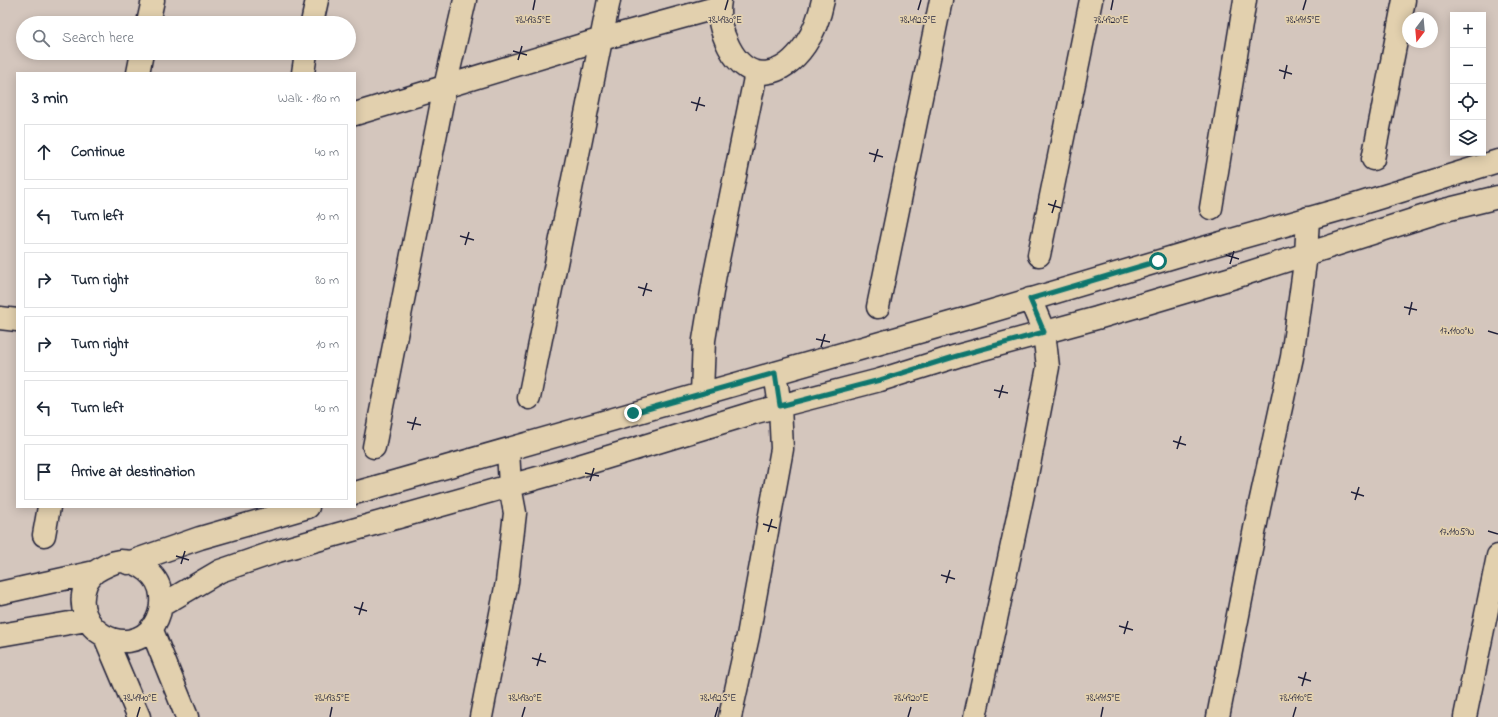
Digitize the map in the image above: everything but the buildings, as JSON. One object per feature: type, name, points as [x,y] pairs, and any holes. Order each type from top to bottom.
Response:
[{"type":"street","points":[[150,16],[153,0]]},
{"type":"street","points":[[314,16],[317,0]]},
{"type":"street","points":[[374,447],[445,87],[465,0]]},
{"type":"street","points":[[529,398],[609,0]]},
{"type":"street","points":[[356,114],[719,3],[719,20],[723,35],[732,53],[743,67],[756,73],[770,73],[784,66],[795,57],[805,45],[813,32],[821,12],[823,0]]},
{"type":"street","points":[[878,307],[941,0]]},
{"type":"street","points":[[1039,254],[1091,0]]},
{"type":"street","points":[[1211,208],[1245,0]]},
{"type":"street","points":[[1373,159],[1404,0]]},
{"type":"street","points":[[138,72],[141,60]]},
{"type":"street","points":[[302,72],[305,60]]},
{"type":"street","points":[[702,393],[704,340],[715,274],[756,73]]},
{"type":"street","points":[[356,494],[1349,207],[1498,161]]},
{"type":"street","points":[[162,605],[220,571],[278,551],[559,472],[780,406],[880,380],[957,356],[1306,255],[1441,212],[1498,197]]},
{"type":"street","points":[[1218,717],[1259,508],[1292,357],[1306,255],[1308,218]]},
{"type":"street","points":[[975,717],[1027,475],[1048,367],[1044,332],[1030,299]]},
{"type":"street","points":[[0,318],[16,320]]},
{"type":"street","points":[[730,717],[748,636],[782,449],[780,406],[775,373]]},
{"type":"street","points":[[481,717],[507,582],[515,513],[510,486],[508,450]]},
{"type":"street","points":[[44,535],[49,508]]},
{"type":"street","points":[[128,562],[200,538],[305,508]]},
{"type":"street","points":[[1465,717],[1498,556]]},
{"type":"street","points":[[120,561],[128,562],[134,563],[146,569],[155,579],[161,592],[162,605],[158,618],[151,628],[141,636],[129,640],[117,640],[105,637],[87,620],[83,608],[83,595],[87,582],[95,572],[107,564],[120,561]]},
{"type":"street","points":[[0,593],[95,572]]},
{"type":"street","points":[[0,635],[87,620]]},
{"type":"street","points":[[151,628],[187,717]]},
{"type":"street","points":[[105,637],[139,717]]},
{"type":"route","points":[[633,413],[775,373],[780,406],[880,380],[957,356],[1044,332],[1030,299],[1158,261]]}]
